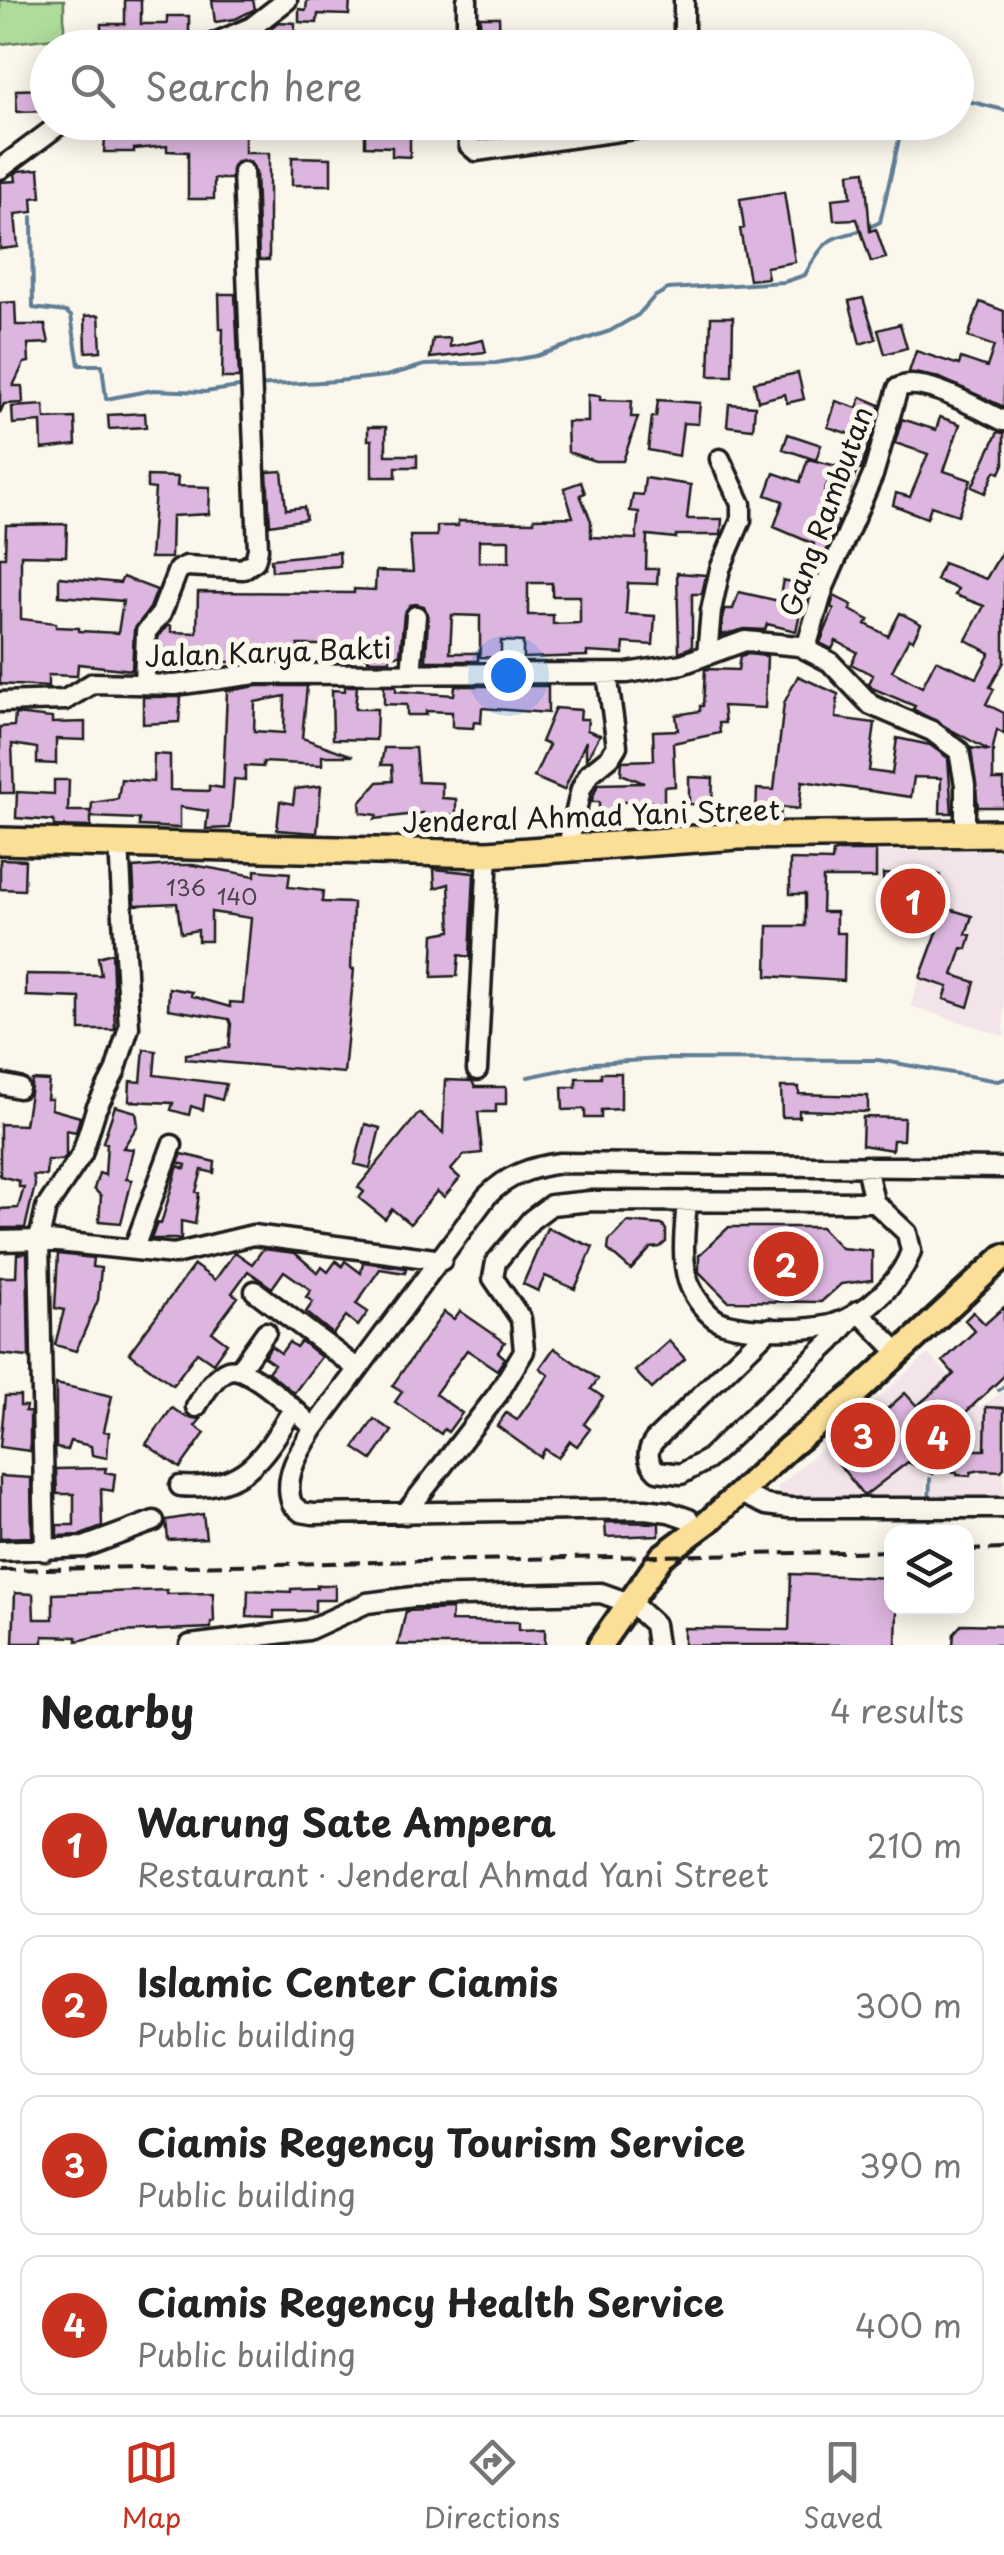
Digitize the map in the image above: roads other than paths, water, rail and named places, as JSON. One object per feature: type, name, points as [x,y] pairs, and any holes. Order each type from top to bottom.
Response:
[{"type":"highway","name":"Jenderal Ahmad Yani Street","points":[[0,842],[488,854],[738,836],[1004,833]]},
{"type":"main road","points":[[600,1645],[662,1556],[709,1521],[900,1354],[1004,1256]]},
{"type":"street","points":[[245,30],[287,0]]},
{"type":"street","points":[[466,0],[467,30]]},
{"type":"street","points":[[684,0],[684,30]]},
{"type":"street","points":[[0,169],[39,140]]},
{"type":"street","points":[[469,140],[476,151],[555,140]]},
{"type":"street","points":[[144,684],[146,632],[160,614],[178,570],[186,566],[251,567],[258,550],[244,172]]},
{"type":"street","name":"Gang Rambutan","points":[[806,648],[830,572],[873,474],[898,388],[907,383],[926,386],[1004,420]]},
{"type":"street","points":[[707,655],[720,569],[741,520],[742,504],[720,459]]},
{"type":"street","points":[[412,674],[416,616]]},
{"type":"street","name":"Jalan Karya Bakti","points":[[0,702],[68,699],[93,682],[202,683],[256,674],[607,674],[659,668],[753,640],[806,648],[846,676],[872,706],[932,731],[959,751],[965,785],[965,833]]},
{"type":"street","points":[[568,850],[581,790],[589,774],[610,758],[618,742],[607,674]]},
{"type":"street","points":[[45,1550],[42,1216],[82,1154],[129,1028],[120,844]]},
{"type":"street","points":[[477,1070],[488,854]]},
{"type":"street","points":[[0,1084],[20,1088]]},
{"type":"street","points":[[134,1248],[172,1145]]},
{"type":"street","points":[[694,1530],[689,1518],[680,1514],[645,1510],[313,1514],[296,1508],[289,1497],[290,1477],[314,1428],[487,1196],[498,1184],[526,1170],[560,1162],[1004,1168]]},
{"type":"street","points":[[770,1328],[650,1446],[648,1458],[657,1472],[681,1474],[707,1460],[903,1269],[911,1251],[907,1233],[874,1202],[866,1166]]},
{"type":"street","points":[[406,1514],[498,1394],[524,1351],[521,1320],[494,1278],[496,1262],[532,1220],[551,1205],[591,1201],[874,1202]]},
{"type":"street","points":[[687,1201],[685,1262],[690,1287],[720,1322],[770,1328],[833,1324],[858,1311]]},
{"type":"street","points":[[0,1241],[40,1240],[180,1253],[253,1234],[442,1260]]},
{"type":"street","points":[[255,1290],[358,1369]]},
{"type":"street","points":[[858,1311],[900,1354]]},
{"type":"street","points":[[239,1370],[266,1332]]},
{"type":"street","points":[[196,1407],[220,1375],[239,1370],[314,1428]]},
{"type":"street","points":[[180,1486],[219,1485],[243,1475],[265,1452],[293,1409]]},
{"type":"street","points":[[740,1492],[782,1508],[1004,1508]]},
{"type":"street","points":[[0,1552],[84,1548],[154,1521]]},
{"type":"street","points":[[190,1645],[308,1630],[368,1603],[413,1597],[601,1594],[632,1604],[654,1624],[657,1645]]},
{"type":"waterway","points":[[974,102],[1004,110]]},
{"type":"waterway","points":[[255,386],[386,376],[425,365],[496,363],[536,356],[610,331],[638,315],[654,297],[668,289],[784,282],[805,275],[830,241],[880,222],[899,140]]},
{"type":"waterway","points":[[32,217],[33,308],[71,316],[79,365],[102,365],[106,399],[153,390],[205,392],[246,386]]},
{"type":"waterway","points":[[528,1077],[595,1063],[661,1059],[878,1060],[1004,1079]]},
{"type":"waterway","points":[[999,1390],[1004,1386]]},
{"type":"waterway","points":[[929,1504],[930,1479]]},
{"type":"waterway","points":[[929,1513],[930,1525]]},
{"type":"railway","points":[[974,1550],[1004,1549]]},
{"type":"railway","points":[[0,1570],[884,1551]]},
{"type":"place","name":"Warung Sate Ampera","points":[[913,901]]},
{"type":"place","name":"Islamic Center Ciamis","points":[[786,1264]]},
{"type":"place","name":"Ciamis Regency Tourism Service","points":[[863,1435]]},
{"type":"place","name":"Ciamis Regency Health Service","points":[[938,1437]]}]
